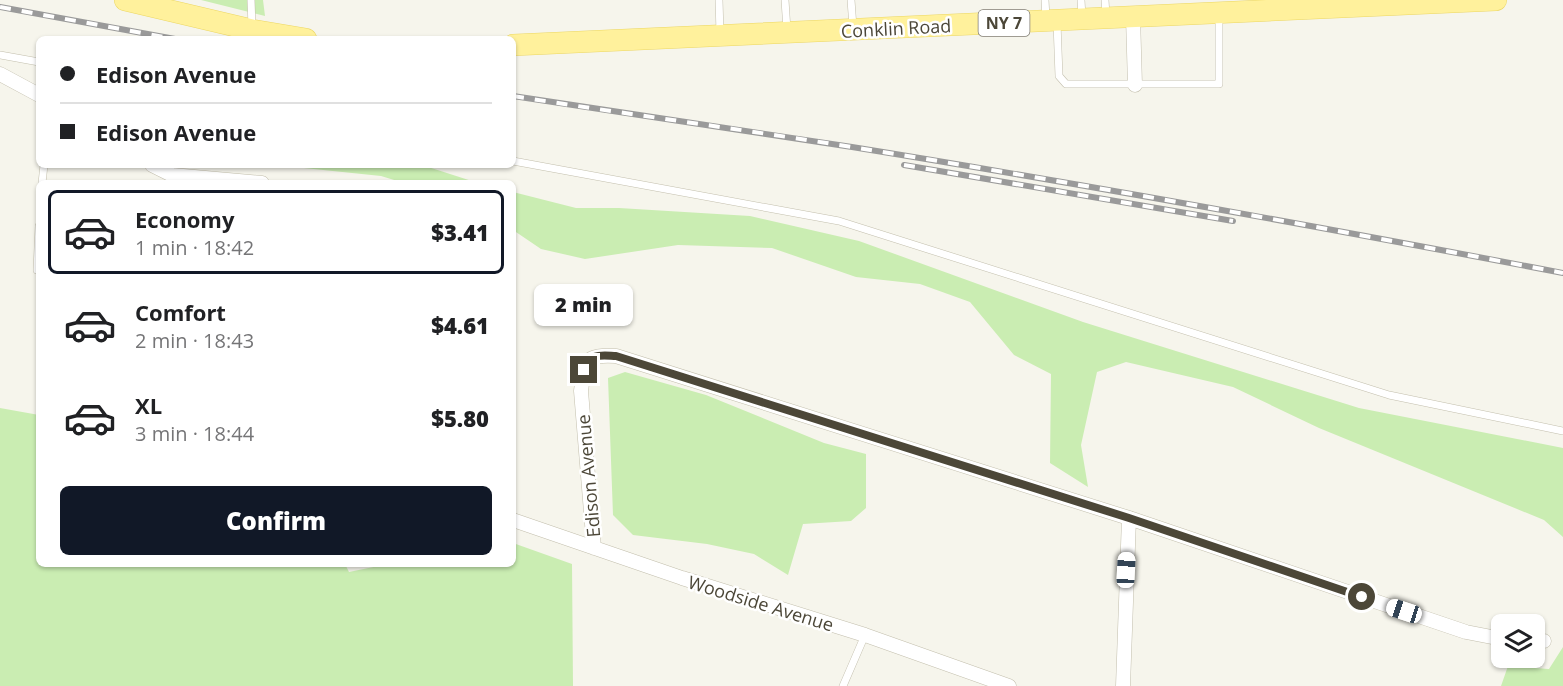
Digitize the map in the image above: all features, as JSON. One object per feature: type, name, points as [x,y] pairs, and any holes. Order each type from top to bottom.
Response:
[{"type":"main road","points":[[125,0],[252,30],[288,36]]},
{"type":"main road","name":"Conklin Road","points":[[516,45],[854,30],[1082,10],[1219,13],[1259,5],[1496,0]]},
{"type":"street","points":[[1135,84],[1146,13]]},
{"type":"street","points":[[0,74],[36,93]]},
{"type":"street","points":[[156,168],[173,179],[195,180]]},
{"type":"street","name":"Edison Avenue","points":[[594,548],[581,392],[584,370],[590,359],[597,355],[616,356],[1129,518],[1455,628],[1491,636]]},
{"type":"street","points":[[1124,686],[1129,518]]},
{"type":"street","name":"Woodside Avenue","points":[[516,521],[682,578],[865,635],[1009,686]]},
{"type":"lane","points":[[251,0],[252,30]]},
{"type":"lane","points":[[719,0],[720,36]]},
{"type":"lane","points":[[785,0],[787,32]]},
{"type":"lane","points":[[851,0],[854,30]]},
{"type":"lane","points":[[1049,14],[1059,76],[1066,84],[1219,84],[1219,13]]},
{"type":"lane","points":[[0,55],[36,61]]},
{"type":"lane","points":[[516,162],[839,221],[1389,395],[1563,431]]},
{"type":"lane","points":[[843,686],[865,635]]},
{"type":"green space","points":[[201,0],[263,0],[265,16]]},
{"type":"green space","points":[[304,168],[431,168],[469,180],[394,180],[381,176]]},
{"type":"green space","points":[[516,193],[576,208],[619,208],[750,216],[859,241],[1083,322],[1359,408],[1563,448],[1563,537],[1544,520],[1319,428],[1233,387],[1126,362],[1097,372],[1081,445],[1088,487],[1050,463],[1051,374],[1014,355],[970,302],[920,284],[856,277],[772,248],[678,245],[585,259],[541,249],[516,232]]},
{"type":"green space","points":[[625,372],[706,395],[824,443],[866,454],[866,508],[851,521],[803,524],[788,575],[754,554],[707,544],[633,535],[613,515],[608,378]]},
{"type":"green space","points":[[0,408],[36,414],[36,567],[346,567],[349,572],[373,567],[516,567],[516,544],[572,564],[573,686],[0,686]]},
{"type":"green space","points":[[1563,647],[1563,686],[1501,686],[1507,668],[1549,669]]},
{"type":"railway","points":[[0,7],[159,36]]},
{"type":"railway","points":[[516,96],[810,140],[1030,176],[1563,273]]},
{"type":"railway","points":[[904,165],[1233,221]]},
{"type":"route","points":[[584,370],[590,359],[597,355],[616,356],[1129,518],[1362,597]]}]
